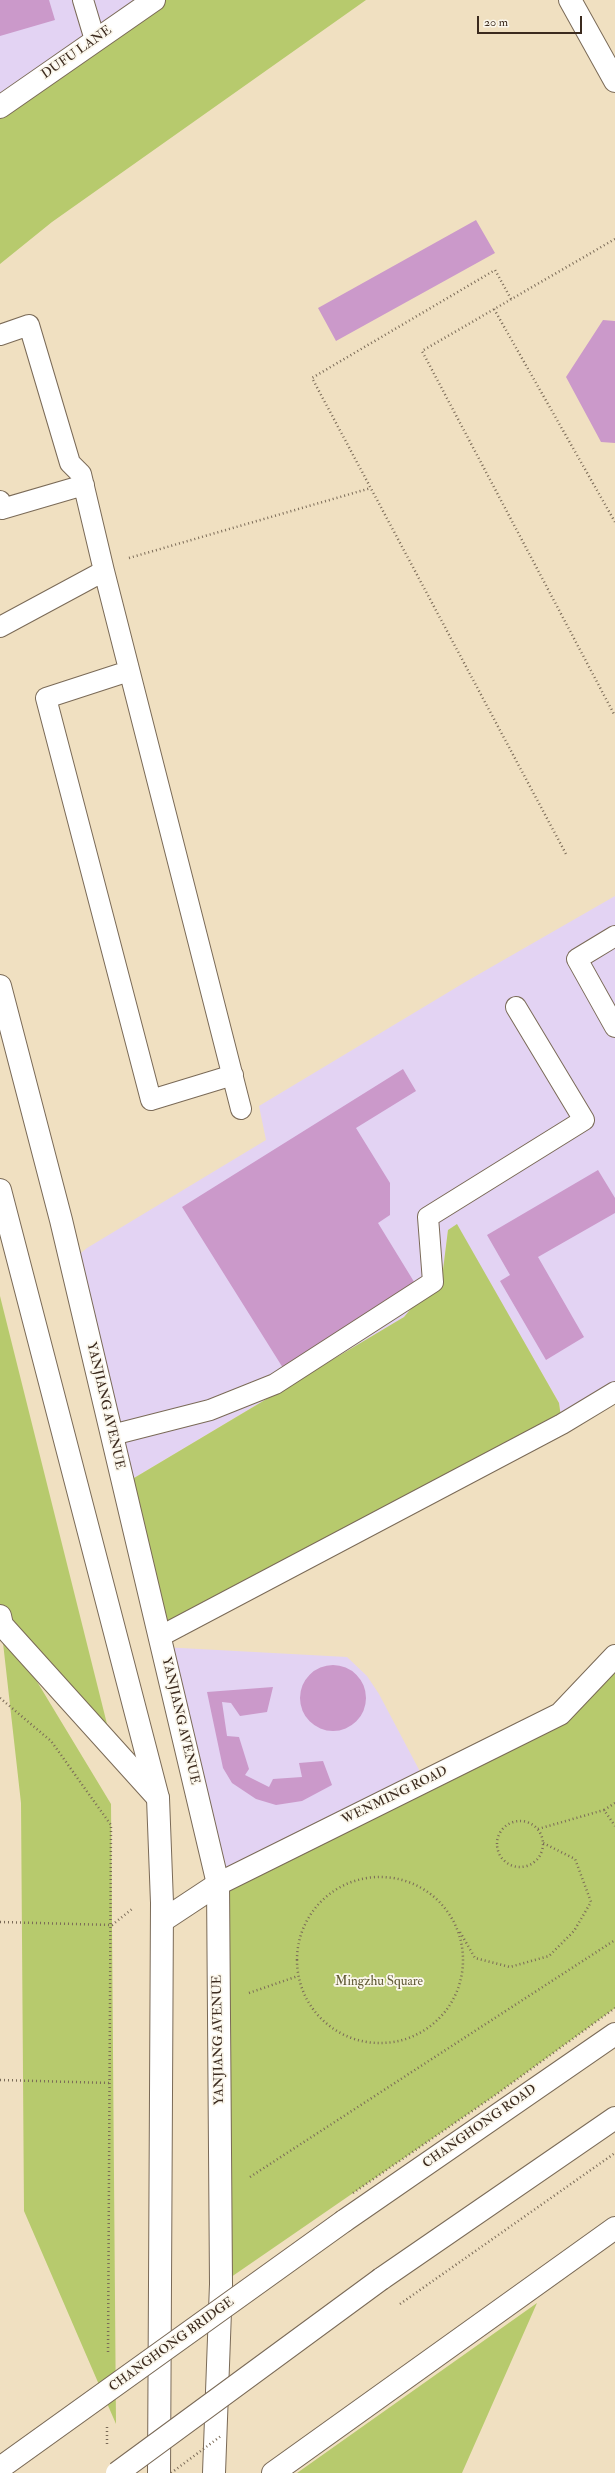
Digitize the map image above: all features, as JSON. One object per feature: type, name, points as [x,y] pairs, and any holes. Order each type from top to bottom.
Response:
[{"type":"main road","name":"DUFU LANE","points":[[0,107],[154,0]]},
{"type":"main road","points":[[570,0],[615,81]]},
{"type":"main road","name":"YANJIANG AVENUE","points":[[0,986],[61,1220],[218,1884],[221,2284],[214,2473]]},
{"type":"main road","points":[[0,1190],[158,1798],[162,1921],[159,2473]]},
{"type":"main road","points":[[0,1616],[2,1625],[158,1798]]},
{"type":"main road","name":"WENMING ROAD","points":[[162,1921],[218,1884],[560,1714],[615,1656]]},
{"type":"main road","name":"CHANGHONG ROAD","points":[[344,2221],[615,2034]]},
{"type":"main road","points":[[117,2473],[381,2279],[615,2118]]},
{"type":"main road","name":"CHANGHONG BRIDGE","points":[[0,2468],[344,2221]]},
{"type":"main road","points":[[273,2473],[615,2228]]},
{"type":"lane","points":[[83,0],[95,40]]},
{"type":"lane","points":[[0,335],[29,325],[70,463],[81,474],[129,671],[241,1108]]},
{"type":"lane","points":[[0,501],[2,509],[84,485]]},
{"type":"lane","points":[[0,627],[104,571]]},
{"type":"lane","points":[[129,671],[46,698],[151,1100],[233,1076]]},
{"type":"lane","points":[[615,936],[577,959],[615,1027]]},
{"type":"lane","points":[[112,1435],[210,1410],[275,1384],[434,1282],[428,1217],[584,1120],[516,1007]]},
{"type":"lane","points":[[159,1637],[562,1424],[615,1392]]},
{"type":"path","points":[[615,238],[422,351],[615,716]]},
{"type":"path","points":[[511,299],[495,270],[312,378],[566,854]]},
{"type":"path","points":[[494,309],[615,522]]},
{"type":"path","points":[[104,571],[130,558],[371,488]]},
{"type":"path","points":[[0,1698],[51,1741],[111,1824],[112,1925],[108,2362]]},
{"type":"path","points":[[537,1829],[604,1810],[615,1803]]},
{"type":"path","points":[[604,1810],[615,1826]]},
{"type":"path","points":[[524,1822],[537,1829],[543,1843],[542,1850],[533,1863],[519,1867],[506,1861],[498,1849],[499,1834],[510,1824],[524,1822]]},
{"type":"path","points":[[446,1908],[459,1932],[465,1959],[460,1987],[448,2011],[428,2030],[403,2041],[376,2044],[349,2038],[325,2023],[308,2002],[298,1976],[298,1949],[305,1922],[322,1900],[345,1884],[372,1876],[400,1878],[425,1889],[446,1908],[475,1958],[510,1968],[550,1956],[574,1931],[591,1902],[575,1859],[543,1843]]},
{"type":"path","points":[[0,1922],[112,1925],[161,1885]]},
{"type":"path","points":[[220,2197],[615,1940]]},
{"type":"path","points":[[219,2003],[298,1976]]},
{"type":"path","points":[[0,2080],[110,2083]]},
{"type":"path","points":[[393,2309],[615,2153]]},
{"type":"path","points":[[106,2449],[107,2425]]},
{"type":"path","points":[[171,2473],[222,2436]]},
{"type":"shaded area","points":[[0,0],[161,0],[0,110]]},
{"type":"shaded area","points":[[615,896],[615,1392],[562,1424],[559,1403],[457,1225],[448,1230],[443,1270],[404,1317],[124,1484],[71,1261],[87,1248],[266,1140],[259,1106],[467,981]]},
{"type":"shaded area","points":[[162,1647],[347,1657],[367,1676],[379,1694],[425,1781],[218,1884]]},
{"type":"green space","points":[[154,0],[366,0],[52,222],[0,264],[0,107]]},
{"type":"green space","points":[[457,1224],[559,1403],[562,1424],[164,1635],[124,1484],[404,1317],[443,1270],[448,1230]]},
{"type":"green space","points":[[0,1296],[113,1748],[4,1627],[111,1804],[116,2424],[24,2211],[21,1803],[0,1616]]},
{"type":"green space","name":"Mingzhu Square","points":[[615,1656],[615,2008],[494,2096],[221,2284],[218,1884],[524,1731]]},
{"type":"green space","points":[[537,2303],[462,2473],[297,2473]]},
{"type":"building","points":[[0,0],[49,0],[55,20],[0,36]]},
{"type":"building","points":[[476,220],[495,253],[336,341],[318,308]]},
{"type":"building","points":[[603,320],[615,321],[615,443],[601,442],[566,377]]},
{"type":"building","points":[[403,1069],[416,1091],[356,1128],[390,1183],[390,1215],[378,1223],[416,1285],[283,1368],[182,1207]]},
{"type":"building","points":[[598,1170],[615,1198],[615,1213],[538,1257],[584,1337],[546,1360],[500,1281],[510,1275],[487,1235]]},
{"type":"building","points":[[333,1665],[346,1668],[356,1675],[363,1685],[366,1698],[363,1711],[356,1721],[346,1728],[333,1731],[320,1728],[310,1721],[303,1711],[300,1698],[303,1685],[310,1675],[320,1668]]},
{"type":"building","points":[[273,1687],[267,1712],[240,1716],[231,1703],[222,1702],[227,1736],[239,1737],[249,1769],[245,1775],[269,1787],[273,1779],[302,1777],[299,1763],[323,1761],[332,1785],[302,1801],[276,1805],[256,1799],[232,1783],[223,1768],[207,1692]]}]
